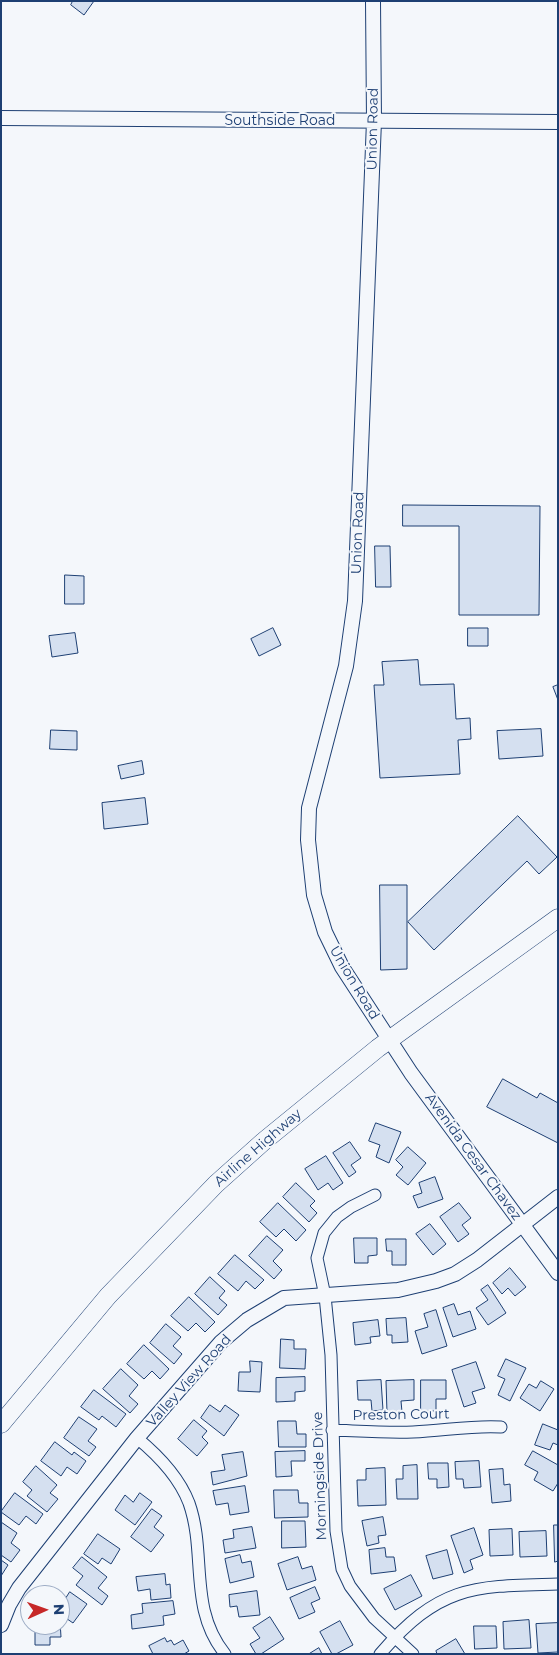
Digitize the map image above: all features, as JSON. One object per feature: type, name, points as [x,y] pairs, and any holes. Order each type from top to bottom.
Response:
[{"type":"main road","name":"Airline Highway","points":[[1,1424],[108,1296],[210,1190],[264,1141],[390,1040],[558,918]]},
{"type":"street","name":"Union Road","points":[[373,1],[374,121],[355,601],[346,666],[313,786],[308,840],[314,894],[325,932],[342,967],[390,1040]]},
{"type":"street","name":"Southside Road","points":[[1,118],[558,122]]},
{"type":"street","name":"Avenida Cesar Chavez","points":[[390,1040],[558,1274]]},
{"type":"street","name":"Morningside Drive","points":[[375,1195],[351,1207],[337,1217],[324,1233],[317,1258],[325,1296],[331,1355],[336,1531],[342,1569],[364,1607],[412,1654]]},
{"type":"street","name":"Valley View Road","points":[[1,1625],[9,1605],[19,1588],[137,1438],[221,1342],[247,1320],[284,1298],[398,1290],[436,1281],[455,1274],[477,1260],[558,1197]]},
{"type":"street","name":"Preston Court","points":[[332,1430],[410,1432],[479,1425],[501,1427]]},
{"type":"street","points":[[137,1438],[168,1468],[181,1485],[189,1503],[196,1534],[200,1594],[213,1634],[226,1654]]},
{"type":"street","points":[[380,1654],[394,1637],[419,1615],[460,1592],[495,1586],[558,1584]]},
{"type":"building","points":[[73,1],[94,1],[84,15],[71,5]]},
{"type":"building","points":[[403,505],[540,506],[539,615],[459,615],[459,526],[403,526]]},
{"type":"building","points":[[375,546],[390,546],[391,587],[376,587]]},
{"type":"building","points":[[65,575],[84,576],[84,604],[65,604]]},
{"type":"building","points":[[273,628],[281,645],[259,656],[251,639]]},
{"type":"building","points":[[468,628],[488,628],[488,646],[468,646]]},
{"type":"building","points":[[75,633],[78,653],[52,657],[49,636]]},
{"type":"building","points":[[418,660],[420,685],[454,684],[456,719],[470,718],[471,739],[458,740],[460,774],[380,778],[374,685],[384,685],[382,662]]},
{"type":"building","points":[[558,685],[558,700],[553,687]]},
{"type":"building","points":[[541,729],[543,756],[499,759],[497,731]]},
{"type":"building","points":[[51,730],[77,731],[77,750],[50,749]]},
{"type":"building","points":[[142,761],[144,774],[121,779],[118,766]]},
{"type":"building","points":[[145,798],[148,824],[104,829],[102,803]]},
{"type":"building","points":[[518,816],[557,857],[539,874],[527,861],[434,950],[408,922]]},
{"type":"building","points":[[380,885],[407,885],[407,969],[381,970]]},
{"type":"building","points":[[503,1079],[537,1098],[540,1093],[558,1103],[558,1143],[487,1107]]},
{"type":"building","points":[[376,1123],[401,1132],[389,1163],[376,1157],[380,1145],[369,1141]]},
{"type":"building","points":[[350,1142],[361,1158],[351,1165],[356,1172],[349,1177],[333,1153]]},
{"type":"building","points":[[408,1147],[426,1163],[408,1185],[396,1175],[403,1167],[396,1160]]},
{"type":"building","points":[[326,1156],[343,1183],[333,1190],[328,1183],[318,1190],[305,1169]]},
{"type":"building","points":[[435,1177],[443,1199],[418,1208],[413,1196],[422,1193],[419,1183]]},
{"type":"building","points":[[296,1183],[315,1201],[310,1206],[317,1213],[309,1222],[283,1197]]},
{"type":"building","points":[[278,1203],[306,1230],[296,1241],[284,1229],[276,1237],[260,1222]]},
{"type":"building","points":[[459,1203],[471,1218],[462,1225],[469,1234],[458,1242],[440,1217]]},
{"type":"building","points":[[430,1224],[446,1244],[433,1255],[416,1234]]},
{"type":"building","points":[[267,1236],[283,1250],[273,1261],[282,1270],[274,1279],[249,1256]]},
{"type":"building","points":[[354,1238],[377,1238],[377,1255],[368,1256],[368,1263],[355,1263]]},
{"type":"building","points":[[386,1239],[406,1239],[406,1265],[392,1265],[392,1251],[387,1251]]},
{"type":"building","points":[[235,1255],[264,1280],[255,1289],[246,1281],[238,1291],[218,1274]]},
{"type":"building","points":[[510,1268],[526,1287],[515,1296],[508,1288],[502,1294],[493,1283]]},
{"type":"building","points":[[210,1277],[225,1291],[219,1298],[227,1305],[218,1315],[195,1294]]},
{"type":"building","points":[[488,1285],[506,1313],[488,1325],[476,1308],[488,1300],[481,1290]]},
{"type":"building","points":[[189,1297],[215,1322],[205,1332],[196,1323],[188,1331],[171,1316]]},
{"type":"building","points":[[454,1304],[458,1315],[470,1311],[476,1329],[453,1337],[443,1308]]},
{"type":"building","points":[[436,1310],[447,1346],[422,1354],[415,1331],[428,1327],[424,1314]]},
{"type":"building","points":[[406,1318],[408,1342],[392,1343],[392,1335],[387,1335],[386,1319]]},
{"type":"building","points":[[378,1320],[380,1336],[370,1337],[371,1343],[355,1345],[353,1323]]},
{"type":"building","points":[[166,1324],[181,1337],[173,1346],[182,1354],[174,1364],[150,1343]]},
{"type":"building","points":[[281,1339],[294,1340],[294,1349],[306,1349],[305,1369],[280,1368]]},
{"type":"building","points":[[144,1345],[169,1369],[160,1379],[152,1371],[144,1379],[127,1364]]},
{"type":"building","points":[[506,1359],[526,1368],[510,1401],[498,1395],[505,1379],[498,1376]]},
{"type":"building","points":[[250,1361],[262,1362],[260,1392],[238,1391],[239,1372],[250,1372]]},
{"type":"building","points":[[476,1362],[485,1388],[472,1392],[476,1403],[464,1407],[452,1370]]},
{"type":"building","points":[[121,1369],[138,1385],[129,1396],[138,1404],[130,1413],[103,1389]]},
{"type":"building","points":[[305,1377],[305,1391],[295,1392],[295,1401],[276,1402],[276,1378]]},
{"type":"building","points":[[381,1380],[383,1410],[372,1411],[371,1400],[358,1400],[357,1381]]},
{"type":"building","points":[[414,1380],[414,1400],[401,1401],[402,1412],[387,1413],[386,1381]]},
{"type":"building","points":[[421,1380],[446,1380],[446,1399],[436,1399],[436,1411],[421,1411]]},
{"type":"building","points":[[541,1381],[554,1389],[540,1411],[520,1398],[529,1384],[536,1388]]},
{"type":"building","points":[[94,1390],[126,1414],[116,1427],[102,1416],[99,1420],[81,1407]]},
{"type":"building","points":[[210,1405],[220,1412],[225,1405],[239,1415],[224,1436],[201,1418]]},
{"type":"building","points":[[79,1417],[97,1429],[88,1441],[96,1447],[89,1456],[64,1438]]},
{"type":"building","points":[[194,1420],[207,1431],[202,1437],[208,1443],[197,1456],[178,1439]]},
{"type":"building","points":[[278,1421],[296,1421],[297,1434],[306,1434],[306,1447],[279,1447]]},
{"type":"building","points":[[543,1424],[558,1430],[558,1445],[553,1443],[550,1450],[535,1445]]},
{"type":"building","points":[[55,1442],[72,1455],[74,1452],[86,1461],[77,1474],[67,1467],[61,1476],[41,1461]]},
{"type":"building","points":[[305,1451],[305,1461],[291,1461],[292,1476],[276,1477],[275,1452]]},
{"type":"building","points":[[533,1451],[558,1465],[558,1483],[553,1491],[534,1480],[538,1472],[525,1465]]},
{"type":"building","points":[[243,1452],[247,1476],[213,1485],[211,1472],[225,1470],[222,1455]]},
{"type":"building","points":[[479,1461],[481,1487],[464,1488],[463,1479],[456,1479],[455,1462]]},
{"type":"building","points":[[428,1463],[448,1463],[449,1487],[437,1488],[437,1479],[429,1479]]},
{"type":"building","points":[[417,1465],[418,1499],[397,1499],[396,1479],[403,1479],[403,1466]]},
{"type":"building","points":[[36,1466],[57,1485],[50,1493],[58,1499],[47,1512],[27,1496],[32,1490],[23,1482]]},
{"type":"building","points":[[385,1468],[386,1505],[358,1506],[357,1480],[366,1480],[366,1469]]},
{"type":"building","points":[[503,1469],[504,1485],[510,1484],[511,1501],[492,1503],[489,1470]]},
{"type":"building","points":[[245,1486],[249,1512],[230,1515],[228,1503],[216,1505],[213,1491]]},
{"type":"building","points":[[274,1490],[298,1490],[299,1503],[308,1503],[308,1517],[275,1518]]},
{"type":"building","points":[[15,1493],[43,1514],[36,1524],[26,1516],[19,1525],[1,1512]]},
{"type":"building","points":[[140,1493],[152,1502],[135,1525],[115,1510],[125,1495],[133,1502]]},
{"type":"building","points":[[152,1509],[162,1516],[154,1527],[164,1535],[151,1552],[131,1537]]},
{"type":"building","points":[[383,1517],[386,1535],[378,1536],[379,1543],[367,1546],[362,1521]]},
{"type":"building","points":[[282,1521],[305,1521],[306,1547],[282,1548]]},
{"type":"building","points":[[1,1522],[17,1533],[11,1543],[20,1550],[11,1562],[1,1555]]},
{"type":"building","points":[[554,1525],[558,1525],[558,1561],[555,1562]]},
{"type":"building","points":[[252,1527],[256,1548],[225,1553],[223,1540],[234,1538],[233,1530]]},
{"type":"building","points":[[474,1528],[483,1555],[470,1560],[473,1569],[464,1573],[451,1536]]},
{"type":"building","points":[[512,1529],[513,1555],[490,1556],[489,1530]]},
{"type":"building","points":[[546,1531],[547,1556],[520,1557],[519,1532]]},
{"type":"building","points":[[98,1534],[120,1549],[111,1564],[102,1558],[98,1564],[84,1554]]},
{"type":"building","points":[[385,1548],[386,1557],[394,1557],[396,1571],[371,1574],[369,1550]]},
{"type":"building","points":[[447,1550],[453,1574],[433,1579],[426,1556]]},
{"type":"building","points":[[240,1555],[242,1563],[251,1561],[254,1577],[230,1583],[225,1559]]},
{"type":"building","points":[[82,1557],[107,1577],[98,1588],[108,1596],[102,1605],[76,1585],[83,1576],[73,1568]]},
{"type":"building","points":[[298,1557],[302,1569],[312,1566],[316,1580],[287,1590],[278,1564]]},
{"type":"building","points":[[1,1560],[8,1565],[1,1576]]},
{"type":"building","points":[[165,1574],[166,1585],[170,1584],[171,1598],[151,1600],[150,1589],[138,1591],[136,1577]]},
{"type":"building","points":[[411,1575],[422,1596],[395,1610],[384,1589]]},
{"type":"building","points":[[315,1587],[320,1599],[311,1603],[315,1612],[299,1619],[290,1598]]},
{"type":"building","points":[[257,1591],[260,1615],[239,1617],[237,1606],[230,1607],[229,1595]]},
{"type":"building","points":[[70,1592],[87,1604],[73,1623],[70,1621]]},
{"type":"building","points":[[173,1601],[175,1614],[163,1616],[164,1625],[132,1629],[131,1615],[143,1613],[142,1604]]},
{"type":"building","points":[[270,1617],[284,1639],[261,1654],[256,1654],[250,1644],[260,1638],[253,1628]]},
{"type":"building","points":[[529,1620],[531,1648],[504,1649],[503,1622]]},
{"type":"building","points":[[340,1621],[353,1645],[336,1654],[332,1654],[320,1632]]},
{"type":"building","points":[[558,1623],[558,1652],[538,1653],[536,1624]]},
{"type":"building","points":[[474,1626],[496,1626],[497,1648],[475,1649]]},
{"type":"building","points":[[35,1635],[61,1635],[61,1637],[50,1637],[50,1645],[35,1645]]},
{"type":"building","points":[[165,1638],[167,1642],[171,1640],[174,1645],[183,1640],[189,1651],[184,1654],[153,1654],[149,1646]]},
{"type":"building","points":[[456,1639],[465,1654],[437,1654],[436,1651]]},
{"type":"building","points":[[319,1648],[322,1654],[309,1654]]}]
